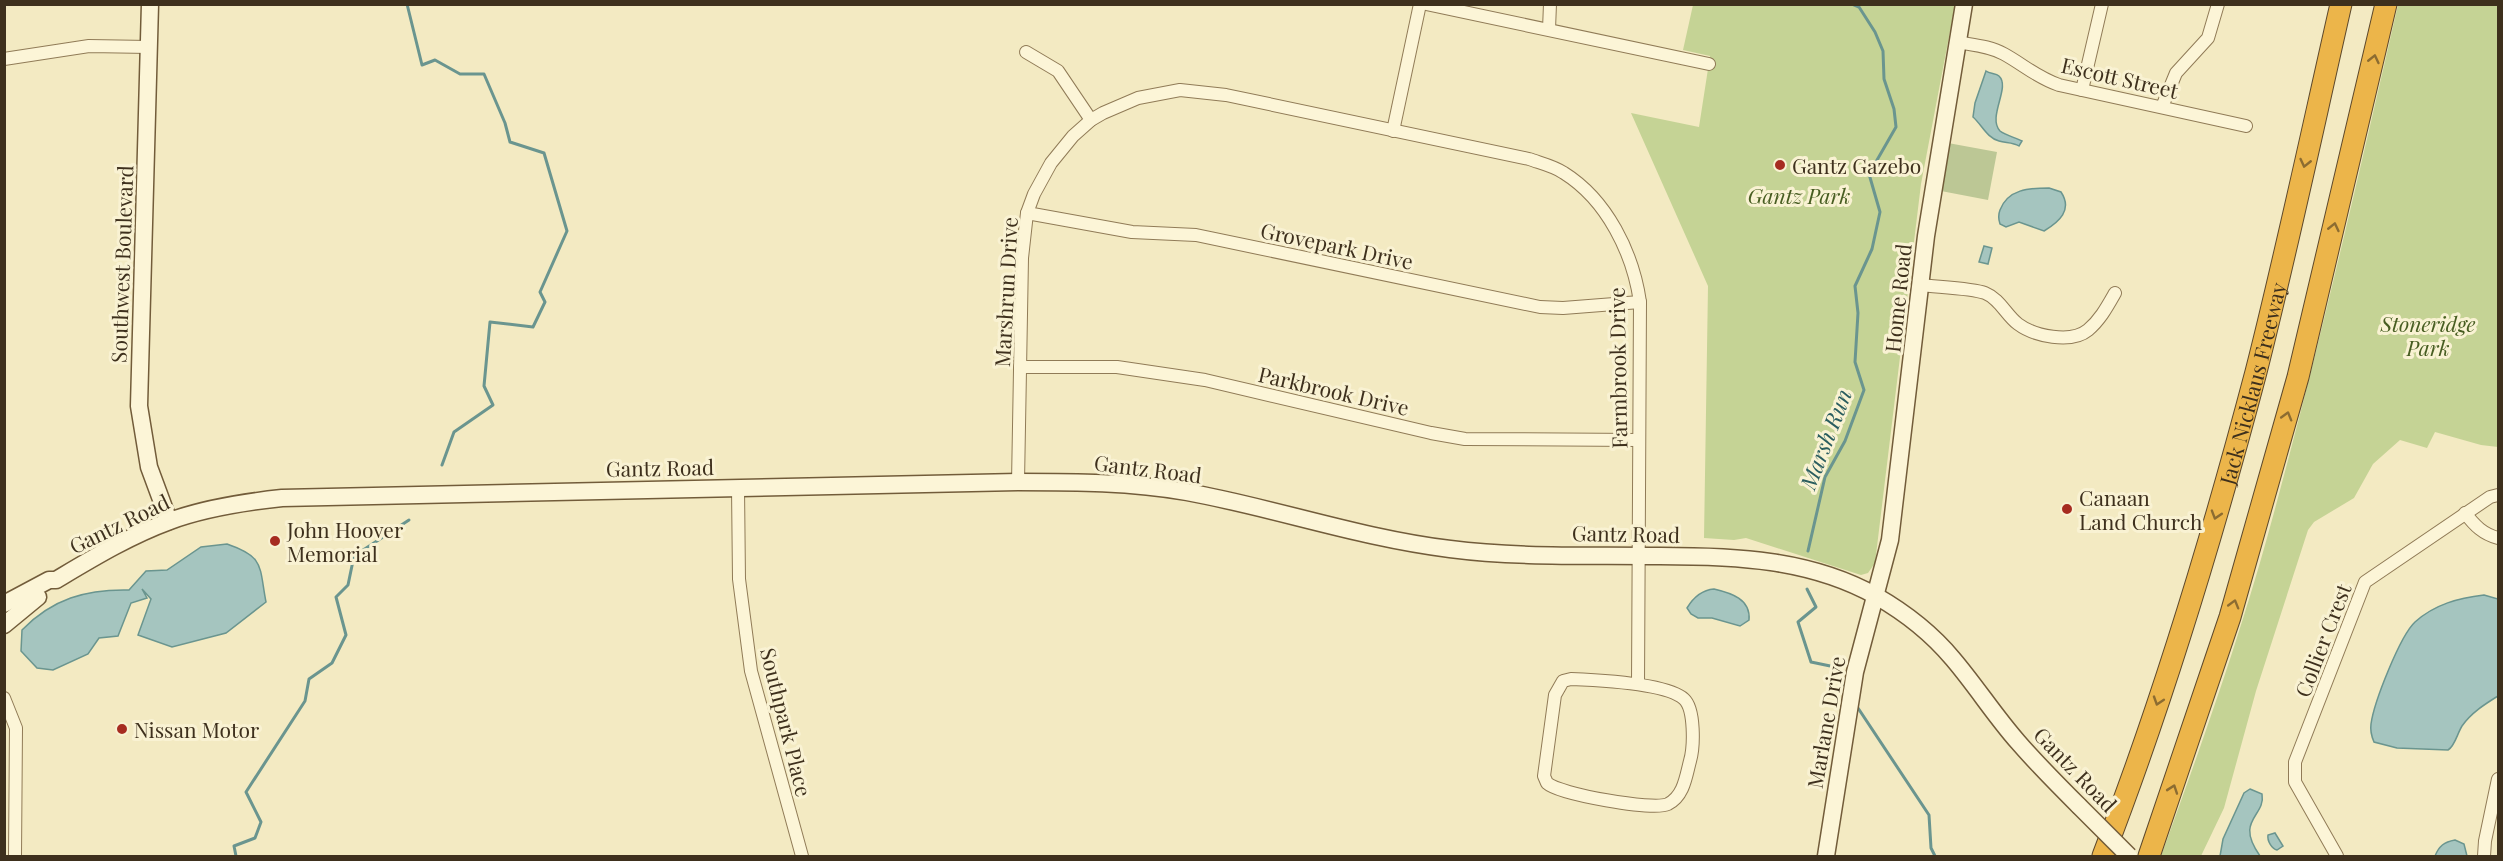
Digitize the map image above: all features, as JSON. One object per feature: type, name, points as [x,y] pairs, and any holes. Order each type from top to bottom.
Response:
[{"type":"highway","name":"Jack Nicklaus Freeway","points":[[2103,856],[2152,718],[2224,487],[2256,370],[2341,4]]},
{"type":"highway","name":"Jack Nicklaus Freeway","points":[[2149,856],[2230,617],[2295,389],[2386,4]]},
{"type":"main road","name":"Southwest Boulevard","points":[[150,4],[139,406],[149,467],[168,521]]},
{"type":"main road","name":"Home Road","points":[[1876,596],[1890,540],[1895,508],[1926,236],[1964,4]]},
{"type":"main road","name":"Gantz Road","points":[[4,604],[49,580],[56,579],[111,547],[168,521],[242,503],[282,498],[1018,482],[1101,482],[1159,488],[1190,493],[1359,534],[1452,550],[1524,554],[1715,556],[1779,562],[1819,573],[1876,596],[1901,613],[1948,653],[2018,743],[2129,856]]},
{"type":"main road","name":"Gantz Road","points":[[4,625],[53,586],[56,579]]},
{"type":"main road","name":"Marlane Drive","points":[[1826,856],[1858,656],[1876,596]]},
{"type":"street","points":[[1393,131],[1420,4]]},
{"type":"street","points":[[1426,4],[1709,64]]},
{"type":"street","points":[[1549,29],[1550,4]]},
{"type":"street","points":[[2082,90],[2102,4]]},
{"type":"street","points":[[2162,106],[2176,73],[2208,38],[2218,4]]},
{"type":"street","name":"Escott Street","points":[[1957,42],[2003,53],[2040,79],[2246,126]]},
{"type":"street","points":[[4,59],[89,46],[149,47]]},
{"type":"street","points":[[1026,52],[1058,71],[1091,120]]},
{"type":"street","name":"Marshrun Drive","points":[[1018,482],[1022,258],[1028,213],[1034,194],[1051,163],[1073,136],[1091,120],[1138,98],[1180,90],[1226,95],[1365,126]]},
{"type":"street","name":"Farmbrook Drive","points":[[1365,126],[1529,159],[1562,171],[1591,194],[1615,227],[1637,282],[1640,302],[1638,684]]},
{"type":"street","name":"Grovepark Drive","points":[[1028,213],[1131,232],[1196,235],[1540,307],[1563,308],[1640,302]]},
{"type":"street","points":[[1921,285],[1984,293],[2002,305],[2016,322],[2027,330],[2058,337],[2086,332],[2102,316],[2115,293]]},
{"type":"street","name":"Parkbrook Drive","points":[[1020,367],[1117,367],[1205,380],[1465,439],[1639,440]]},
{"type":"street","name":"Southpark Place","points":[[738,488],[739,579],[751,671],[802,856]]},
{"type":"street","name":"Collier Crest","points":[[2337,856],[2295,782],[2295,762],[2365,582],[2465,513],[2490,497],[2499,495]]},
{"type":"street","points":[[2465,513],[2475,527],[2489,536],[2499,538]]},
{"type":"street","points":[[1572,679],[1638,684],[1676,693],[1685,700],[1691,711],[1692,753],[1682,789],[1669,804],[1659,807],[1611,801],[1563,791],[1547,783],[1544,776],[1555,695],[1563,681],[1572,679]]},
{"type":"street","points":[[4,698],[16,728],[15,856]]},
{"type":"street","points":[[2484,856],[2498,782]]},
{"type":"green space","name":"Gantz Park","points":[[1693,5],[1955,5],[1921,184],[1875,563],[1868,573],[1861,575],[1746,538],[1734,540],[1704,538],[1708,286],[1631,113],[1699,127],[1710,56],[1683,50]]},
{"type":"green space","name":"Stoneridge Park","points":[[2398,5],[2498,5],[2498,447],[2481,445],[2435,432],[2427,448],[2400,440],[2373,464],[2354,498],[2314,522],[2308,530],[2256,691],[2224,808],[2201,856],[2161,856],[2217,698],[2267,538],[2319,339]]},
{"type":"green space","points":[[1948,143],[1997,152],[1988,200],[1941,191]]},
{"type":"water","points":[[1986,71],[1998,75],[2002,81],[1997,125],[2000,131],[2022,141],[2019,146],[1995,139],[1973,117],[1975,103]]},
{"type":"water","points":[[2049,188],[2061,192],[2066,204],[2063,215],[2050,227],[2044,231],[2019,222],[2006,227],[2000,224],[1999,212],[2008,198],[2027,189]]},
{"type":"water","points":[[1984,246],[1992,248],[1988,264],[1979,262]]},
{"type":"water","points":[[227,544],[248,553],[258,564],[266,602],[226,633],[172,647],[138,635],[151,599],[142,589],[147,598],[131,603],[118,636],[99,638],[88,654],[53,670],[37,668],[21,651],[22,630],[33,619],[58,603],[98,591],[129,590],[146,571],[167,570],[201,547]]},
{"type":"water","points":[[1714,589],[1739,598],[1747,607],[1749,620],[1740,626],[1712,618],[1698,618],[1691,614],[1687,608],[1692,601],[1698,595]]},
{"type":"water","points":[[2484,595],[2498,599],[2498,696],[2470,717],[2448,750],[2397,748],[2374,742],[2371,726],[2377,701],[2388,670],[2409,630],[2415,622],[2439,606]]},
{"type":"water","points":[[2250,789],[2262,794],[2260,808],[2250,826],[2253,844],[2260,856],[2220,856],[2223,839],[2244,793]]},
{"type":"water","points":[[2275,833],[2283,846],[2277,850],[2269,842],[2268,837]]},
{"type":"water","points":[[2455,840],[2464,844],[2467,856],[2435,856],[2442,845]]},
{"type":"waterway","points":[[407,4],[422,65],[435,60],[460,74],[484,74],[505,123],[510,142],[544,153],[567,231],[540,292],[545,302],[533,327],[490,322],[484,386],[493,405],[454,432],[442,465]]},
{"type":"waterway","name":"Marsh Run","points":[[1808,551],[1825,477],[1845,441],[1864,390],[1855,362],[1858,313],[1855,286],[1872,249],[1880,212],[1869,174],[1896,127],[1894,109],[1884,79],[1883,51],[1875,32],[1859,7],[1852,4]]},
{"type":"waterway","points":[[236,856],[234,846],[255,838],[261,822],[246,792],[305,701],[309,679],[332,663],[346,635],[336,597],[348,585],[354,556],[409,520]]},
{"type":"waterway","name":"Marsh Run","points":[[1807,589],[1816,607],[1798,622],[1811,662],[1835,667],[1846,690]]},
{"type":"waterway","name":"Marsh Run","points":[[1856,705],[1929,815],[1931,848],[1935,856]]},
{"type":"place","name":"Gantz Gazebo","points":[[1780,165]]},
{"type":"place","name":"Canaan Land Church","points":[[2067,509]]},
{"type":"place","name":"John Hoover Memorial","points":[[275,541]]},
{"type":"place","name":"Nissan Motor","points":[[122,729]]}]
